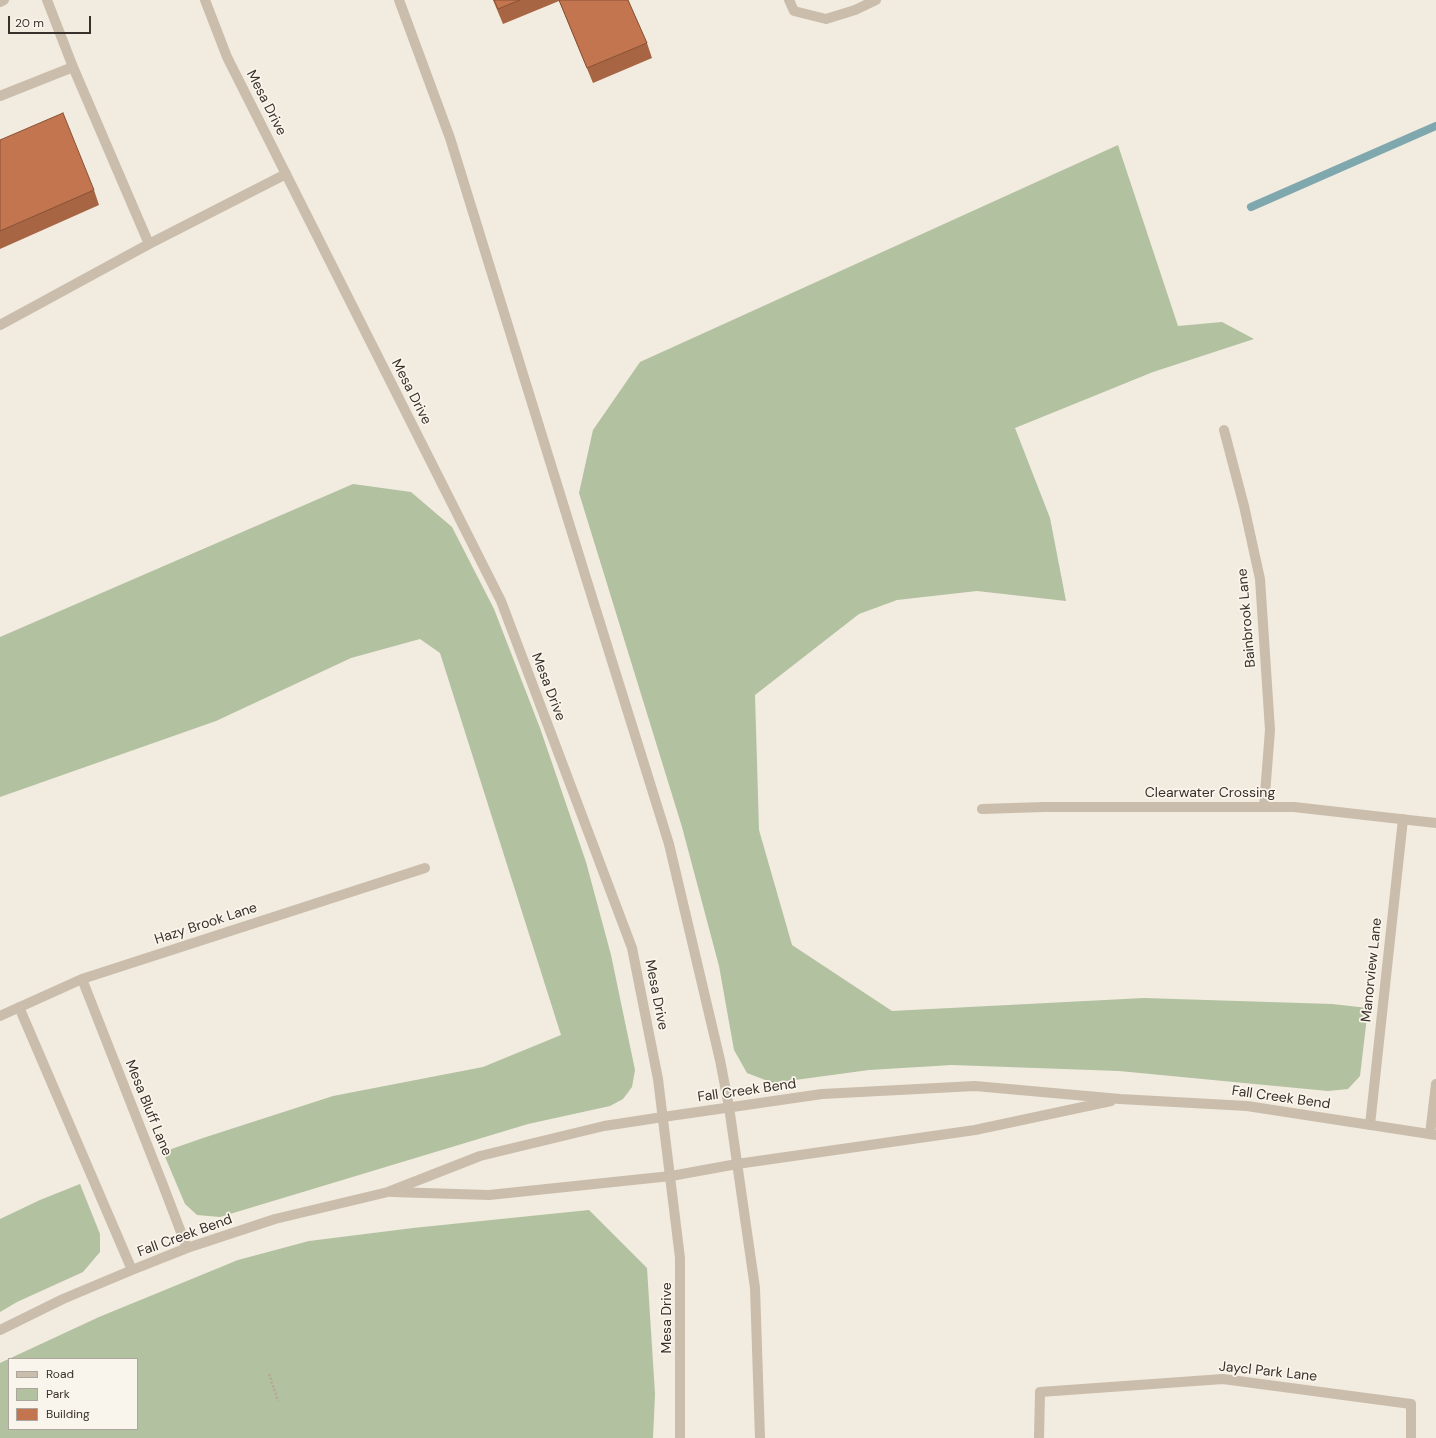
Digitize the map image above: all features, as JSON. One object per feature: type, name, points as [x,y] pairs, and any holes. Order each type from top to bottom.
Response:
[{"type":"street","points":[[0,2],[4,0]]},
{"type":"street","points":[[47,0],[72,67],[149,244]]},
{"type":"street","name":"Mesa Drive","points":[[204,0],[227,57],[501,601],[632,948],[658,1079],[680,1258],[680,1438]]},
{"type":"street","points":[[399,0],[450,138],[669,844],[720,1060],[729,1107],[755,1288],[760,1438]]},
{"type":"street","points":[[789,0],[794,11],[826,19],[855,10],[876,0]]},
{"type":"street","points":[[0,96],[72,67]]},
{"type":"street","points":[[0,325],[149,244],[286,174]]},
{"type":"street","name":"Bainbrook Lane","points":[[1224,430],[1244,506],[1260,579],[1270,730],[1264,807]]},
{"type":"street","name":"Clearwater Crossing","points":[[982,809],[1044,807],[1294,807],[1436,823]]},
{"type":"street","name":"Manorview Lane","points":[[1370,1125],[1403,819]]},
{"type":"street","name":"Hazy Brook Lane","points":[[0,1016],[82,979],[425,868]]},
{"type":"street","name":"Mesa Bluff Lane","points":[[82,979],[187,1248]]},
{"type":"street","points":[[19,1007],[132,1270]]},
{"type":"street","points":[[1433,1135],[1436,1084]]},
{"type":"street","name":"Fall Creek Bend","points":[[0,1330],[63,1299],[187,1248],[275,1219],[388,1192],[480,1156],[604,1126],[822,1094],[975,1086],[1120,1099],[1247,1106],[1433,1135]]},
{"type":"street","name":"Fall Creek Bend","points":[[388,1192],[489,1196],[671,1176],[737,1164],[975,1130],[1120,1099]]},
{"type":"street","name":"Jaycl Park Lane","points":[[1039,1438],[1040,1392],[1223,1379],[1411,1404],[1411,1438]]},
{"type":"path","points":[[269,1374],[278,1401]]},
{"type":"green space","points":[[1118,145],[1178,326],[1222,322],[1254,339],[1153,372],[1015,428],[1050,518],[1066,601],[977,591],[897,600],[859,614],[755,695],[759,830],[792,945],[892,1011],[1144,998],[1332,1004],[1368,1008],[1360,1076],[1348,1089],[1328,1091],[1119,1071],[952,1065],[869,1070],[773,1083],[747,1073],[734,1050],[719,966],[682,827],[579,493],[593,430],[640,362]]},
{"type":"green space","points":[[353,484],[411,492],[452,527],[494,609],[540,728],[586,862],[611,955],[635,1070],[632,1087],[623,1099],[610,1106],[528,1124],[220,1217],[197,1215],[185,1204],[163,1152],[333,1096],[483,1067],[561,1035],[440,653],[420,639],[351,658],[216,721],[0,797],[0,637]]},
{"type":"green space","points":[[80,1184],[100,1234],[100,1252],[83,1272],[17,1302],[0,1312],[0,1219],[40,1200]]},
{"type":"green space","points":[[589,1210],[647,1268],[655,1394],[653,1438],[0,1438],[0,1363],[8,1359],[8,1430],[138,1430],[138,1358],[11,1358],[99,1317],[238,1260],[309,1241],[413,1228]]},
{"type":"building","points":[[494,0],[520,0],[498,9]]},
{"type":"building","points":[[559,0],[628,0],[647,43],[587,68]]},
{"type":"building","points":[[63,113],[94,190],[0,231],[0,140]]},
{"type":"waterway","points":[[1251,207],[1436,126]]}]
